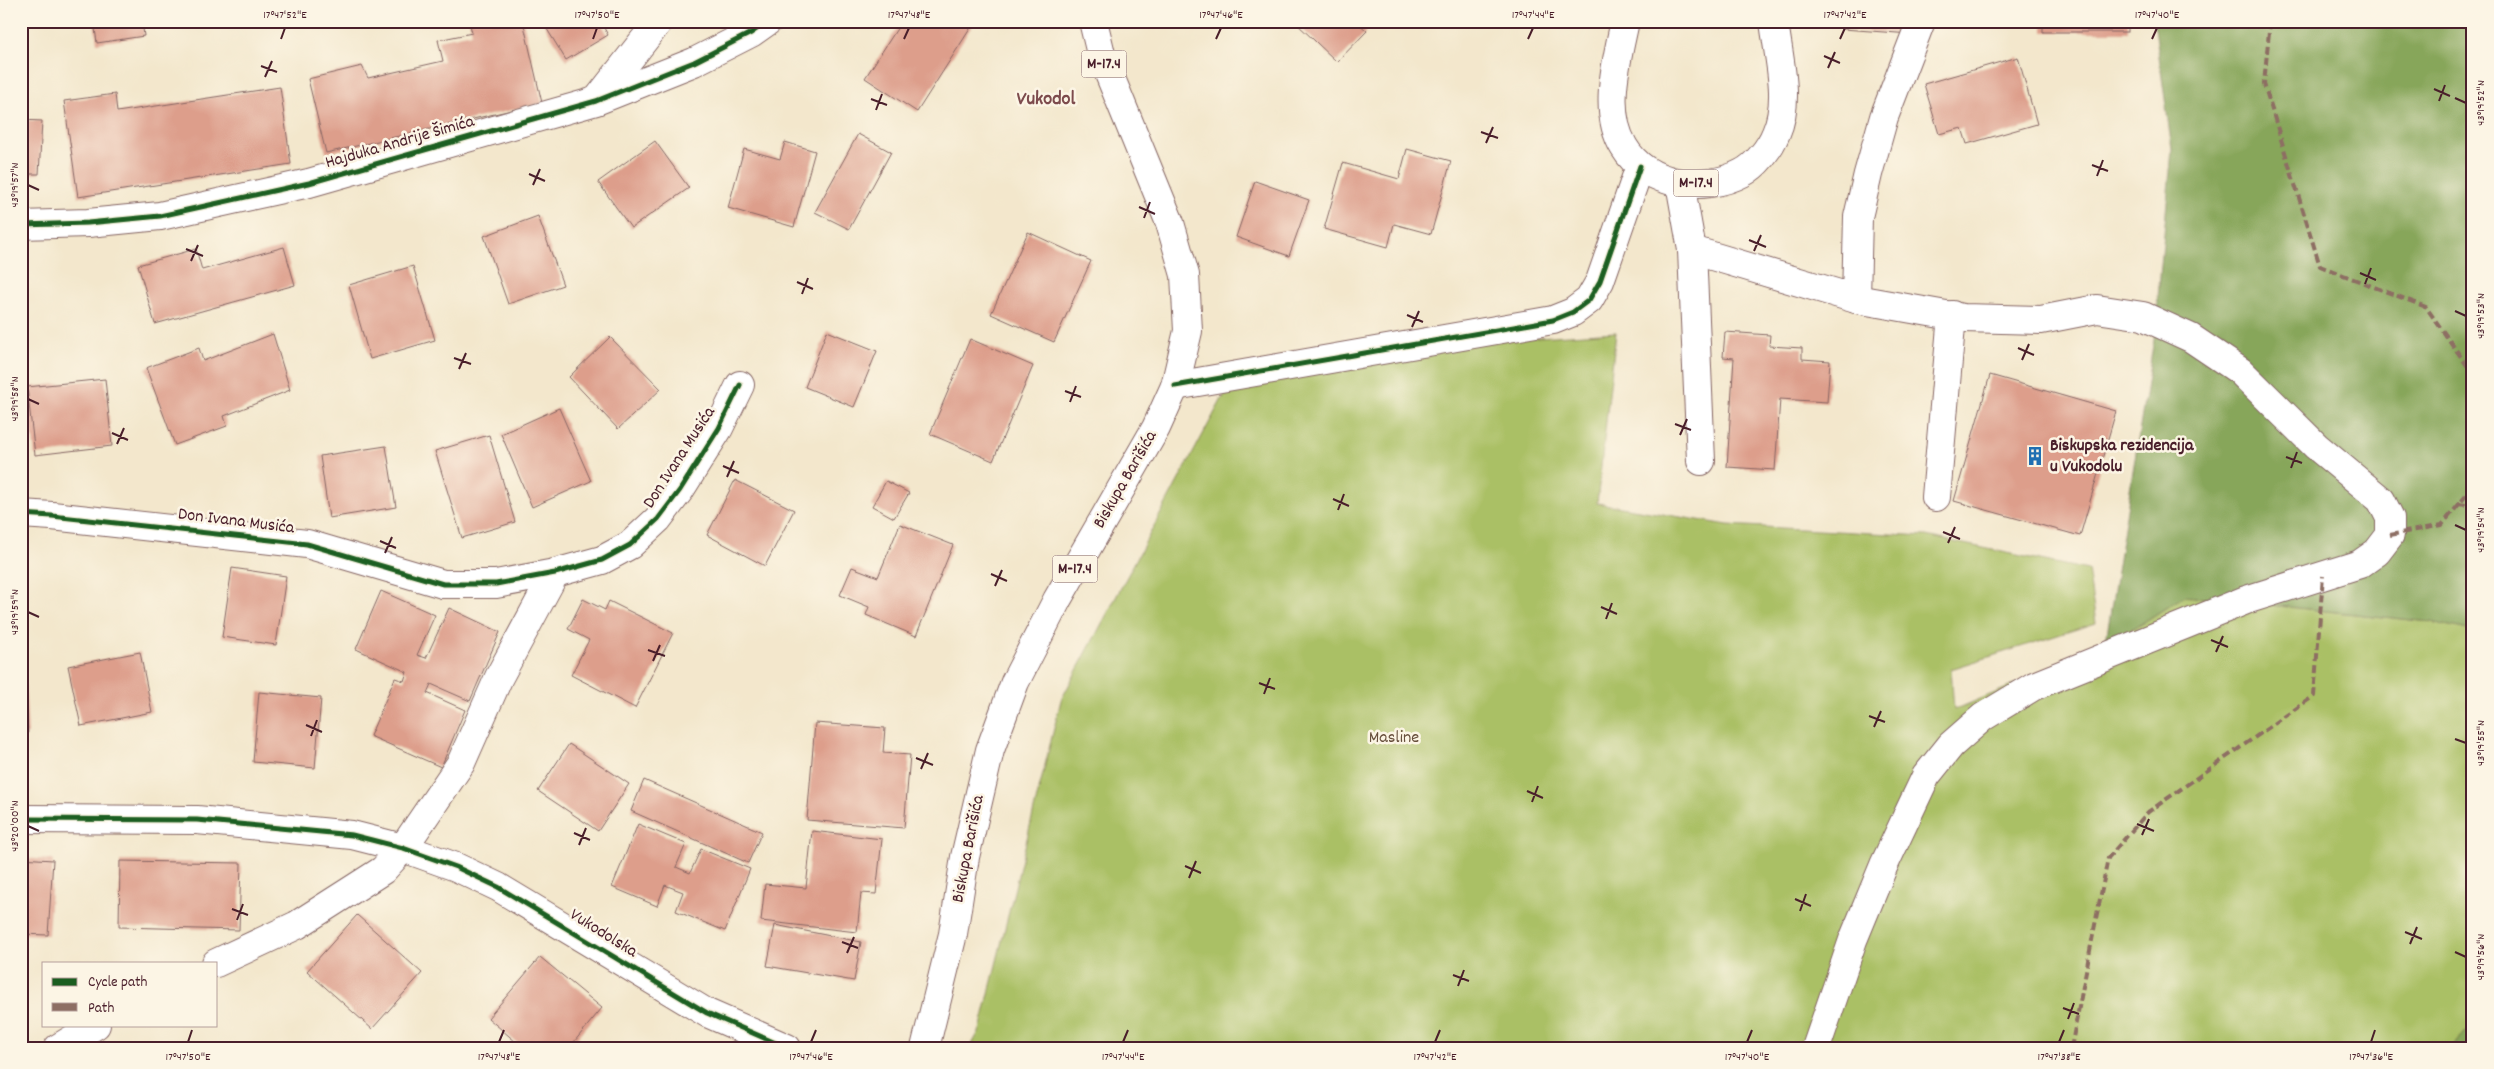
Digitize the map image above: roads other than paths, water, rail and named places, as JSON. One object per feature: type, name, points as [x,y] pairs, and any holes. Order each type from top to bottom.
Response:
[{"type":"street","points":[[596,101],[659,21]]},
{"type":"street","name":"Hajduka Andrije Šimića","points":[[21,226],[88,223],[169,214],[309,183],[596,101],[694,62],[751,33],[768,21]]},
{"type":"street","name":"Biskupa Barišića","points":[[925,1048],[953,934],[965,857],[990,750],[1015,682],[1057,600],[1156,428],[1175,386],[1188,331],[1185,275],[1170,223],[1101,54],[1093,21]]},
{"type":"street","name":"M-17.4","points":[[1625,21],[1616,66],[1613,99],[1614,117],[1624,147],[1640,166],[1658,177],[1680,183],[1712,183],[1743,173],[1764,154],[1776,134],[1782,111],[1782,80],[1774,21]]},
{"type":"street","points":[[1856,299],[1858,217],[1868,174],[1884,117],[1921,21]]},
{"type":"street","points":[[1175,386],[1553,320],[1573,312],[1589,300],[1600,281],[1640,166]]},
{"type":"street","points":[[1680,183],[1692,250],[1701,461]]},
{"type":"street","points":[[1692,250],[1856,299],[1952,315],[2041,320],[2097,309],[2144,316],[2191,338],[2240,371],[2316,446],[2381,500],[2390,518],[2390,535],[2377,552],[2360,564],[2246,600],[2034,686],[1983,717],[1951,746],[1926,776],[1884,865],[1853,940],[1816,1048]]},
{"type":"street","points":[[1936,497],[1952,315]]},
{"type":"street","name":"Don Ivana Musića","points":[[21,514],[307,544],[443,584],[496,584],[556,573],[602,560],[630,545],[658,519],[680,490],[719,428],[740,386]]},
{"type":"street","points":[[218,962],[297,925],[383,870],[403,848],[461,763],[499,677],[556,573]]},
{"type":"street","points":[[21,818],[197,820],[352,835],[403,848]]},
{"type":"street","name":"Vukodolska","points":[[403,848],[456,867],[498,887],[707,1014],[787,1048]]},
{"type":"street","points":[[58,1048],[94,1026]]},
{"type":"place","name":"Biskupska rezidencija u Vukodolu","points":[[2035,456]]},
{"type":"district","name":"Vukodol","points":[[1046,100]]},
{"type":"park label","name":"Masline","points":[[1394,738]]}]
